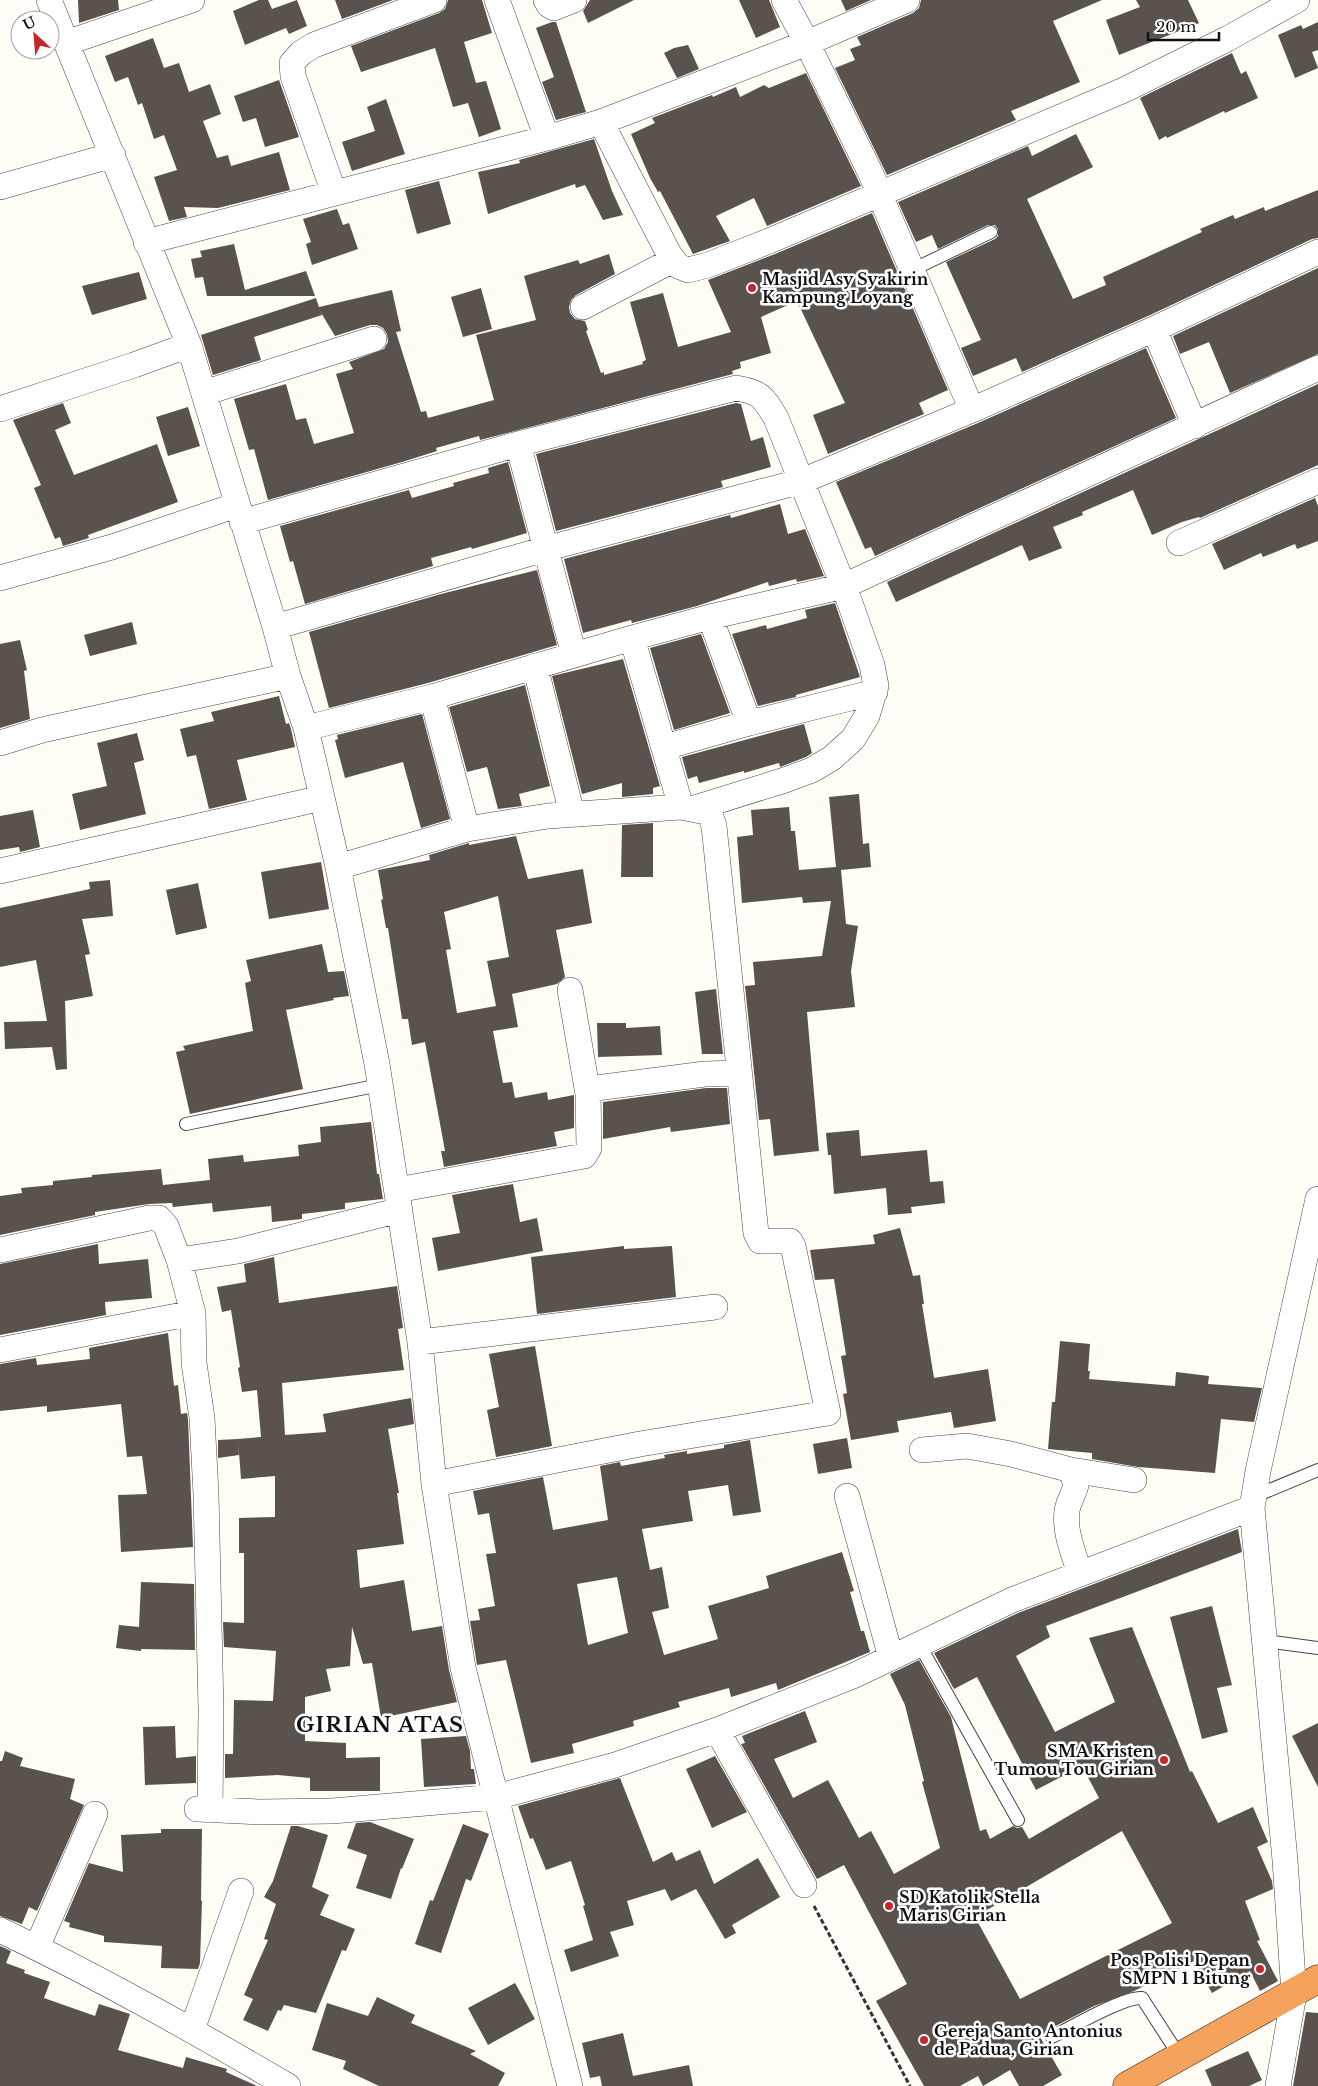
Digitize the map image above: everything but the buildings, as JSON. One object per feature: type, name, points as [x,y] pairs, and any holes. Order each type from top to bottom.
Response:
[{"type":"highway","points":[[1143,2082],[1180,2057],[1318,1979]]},
{"type":"street","points":[[49,0],[189,345],[275,627],[288,676],[306,728],[338,866],[380,1084],[420,1342],[434,1484],[463,1668],[570,2086]]},
{"type":"street","points":[[66,43],[192,0]]},
{"type":"street","points":[[334,193],[293,76],[292,63],[301,53],[314,45],[434,0]]},
{"type":"street","points":[[497,0],[547,138]]},
{"type":"street","points":[[546,0],[554,8],[574,0]]},
{"type":"street","points":[[784,0],[807,43],[879,194],[972,410]]},
{"type":"street","points":[[146,242],[602,122],[807,43],[906,0]]},
{"type":"street","points":[[602,122],[673,260],[678,266],[688,270],[708,265],[1124,90],[1228,39],[1297,0]]},
{"type":"street","points":[[0,187],[112,155]]},
{"type":"street","points":[[275,627],[545,549],[802,481],[972,410],[1154,329],[1318,252]]},
{"type":"street","points":[[583,307],[673,260]]},
{"type":"street","points":[[1154,329],[1195,426]]},
{"type":"street","points":[[204,392],[374,339]]},
{"type":"street","points":[[0,409],[189,345]]},
{"type":"street","points":[[306,728],[432,697],[710,617],[844,586],[1318,368]]},
{"type":"street","points":[[0,578],[239,514],[736,388],[755,391],[766,402],[776,418],[844,586],[876,678],[875,692],[867,716],[852,739],[832,758],[812,770],[785,780],[688,807],[548,816],[467,829],[338,866]]},
{"type":"street","points":[[518,444],[574,655]]},
{"type":"street","points":[[1179,544],[1318,481]]},
{"type":"street","points":[[710,617],[749,723]]},
{"type":"street","points":[[632,638],[665,747],[688,807]]},
{"type":"street","points":[[535,666],[572,814]]},
{"type":"street","points":[[0,743],[42,730],[288,676]]},
{"type":"street","points":[[665,747],[749,723],[875,692]]},
{"type":"street","points":[[432,697],[467,829]]},
{"type":"street","points":[[0,871],[322,798]]},
{"type":"street","points":[[434,1484],[640,1444],[828,1413],[790,1241],[760,1241],[756,1233],[714,826],[712,817],[706,812],[688,807]]},
{"type":"street","points":[[179,1260],[238,1251],[399,1200],[584,1156],[589,1148],[588,1094],[570,990]]},
{"type":"street","points":[[588,1094],[596,1088],[705,1074],[738,1073]]},
{"type":"street","points":[[1278,2086],[1294,1994],[1252,1502],[1318,1199]]},
{"type":"street","points":[[0,1250],[129,1221],[159,1218],[166,1226],[179,1260],[193,1313],[194,1363],[202,1418],[206,1494],[211,1709],[203,1809],[332,1811],[496,1797],[615,1765],[717,1730],[853,1676],[1012,1600],[1080,1574],[1252,1502]]},
{"type":"street","points":[[420,1342],[715,1307]]},
{"type":"street","points":[[0,1350],[193,1313]]},
{"type":"street","points":[[922,1450],[967,1446],[1011,1454],[1071,1470],[1134,1480]]},
{"type":"street","points":[[1071,1470],[1076,1484],[1067,1508],[1066,1519],[1080,1574]]},
{"type":"street","points":[[847,1496],[890,1658]]},
{"type":"street","points":[[717,1730],[804,1885]]},
{"type":"street","points":[[36,1947],[95,1814]]},
{"type":"street","points":[[192,2030],[241,1891]]},
{"type":"street","points":[[0,1930],[36,1947],[192,2030],[288,2086]]},
{"type":"lane","points":[[912,270],[991,232]]},
{"type":"lane","points":[[186,1124],[380,1084]]},
{"type":"lane","points":[[1252,1502],[1318,1470]]},
{"type":"lane","points":[[1265,1641],[1318,1648]]},
{"type":"lane","points":[[919,1644],[1018,1820]]},
{"type":"lane","points":[[1052,2037],[1117,2005],[1134,1998],[1142,1998],[1180,2057]]},
{"type":"path","points":[[804,1885],[910,2086]]},
{"type":"place","name":"Masjid Asy Syakirin Kampung Loyang","points":[[752,288]]},
{"type":"place","name":"SMA Kristen Tumou Tou Girian","points":[[1164,1760]]},
{"type":"place","name":"SD Katolik Stella Maris Girian","points":[[889,1906]]},
{"type":"place","name":"Pos Polisi Depan SMPN 1 Bitung","points":[[1260,1969]]},
{"type":"place","name":"Gereja Santo Antonius de Padua, Girian","points":[[924,2040]]},
{"type":"district","name":"GIRIAN ATAS","points":[[380,1725]]}]
